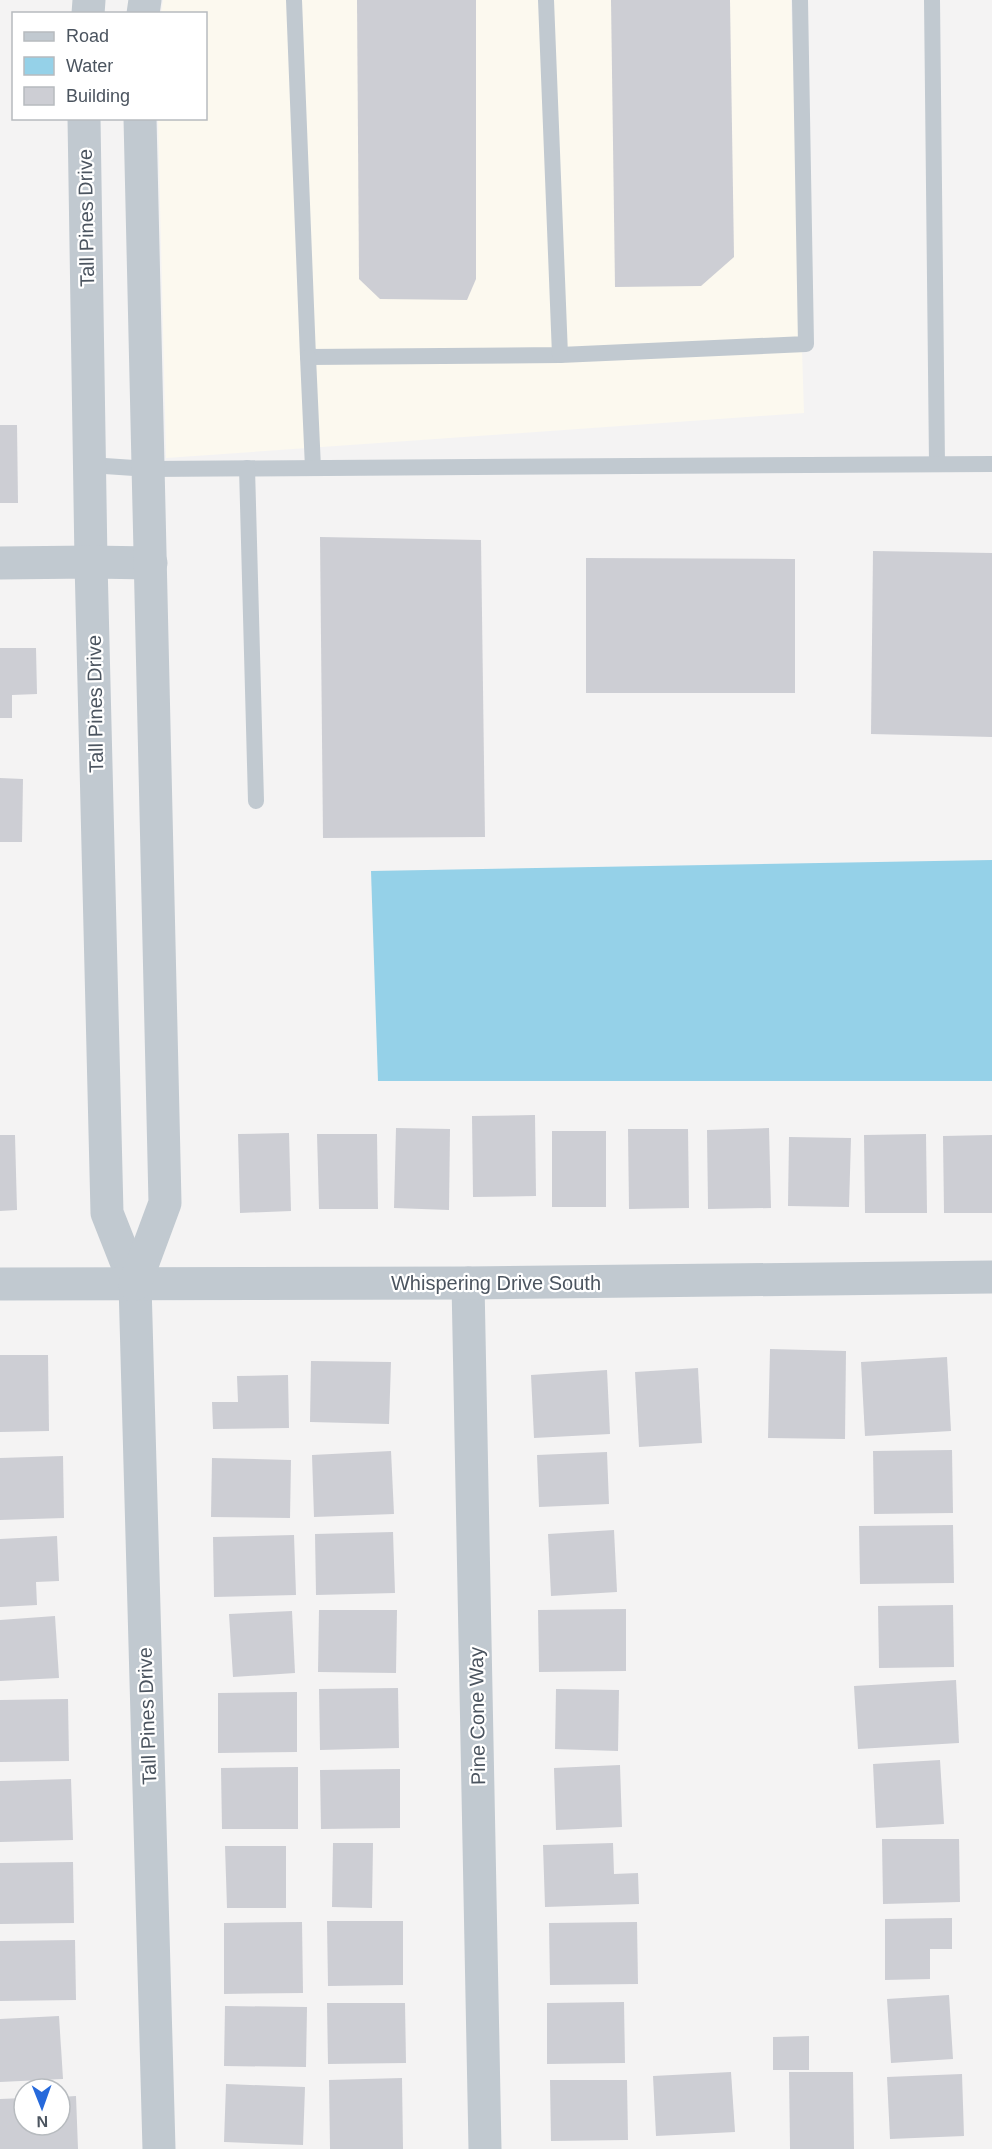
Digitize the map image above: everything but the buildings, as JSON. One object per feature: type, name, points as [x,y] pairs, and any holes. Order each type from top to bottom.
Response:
[{"type":"street","name":"Tall Pines Drive","points":[[84,120],[91,562],[107,1214],[135,1284],[159,2149]]},
{"type":"street","name":"Tall Pines Drive","points":[[135,1284],[165,1203],[140,120]]},
{"type":"street","points":[[0,563],[152,564]]},
{"type":"street","name":"Whispering Drive South","points":[[0,1284],[468,1284],[992,1277]]},
{"type":"street","name":"Pine Cone Way","points":[[468,1284],[485,2149]]},
{"type":"lane","points":[[294,0],[313,468]]},
{"type":"lane","points":[[546,0],[560,355]]},
{"type":"lane","points":[[308,357],[560,355],[806,344],[800,0]]},
{"type":"lane","points":[[932,0],[937,464]]},
{"type":"lane","points":[[90,465],[149,469],[992,464]]},
{"type":"lane","points":[[247,468],[256,801]]},
{"type":"shaded area","points":[[163,0],[791,0],[804,413],[166,458],[158,120],[207,120],[207,12],[161,12]]},
{"type":"water","points":[[992,860],[992,1081],[378,1081],[371,871]]}]
